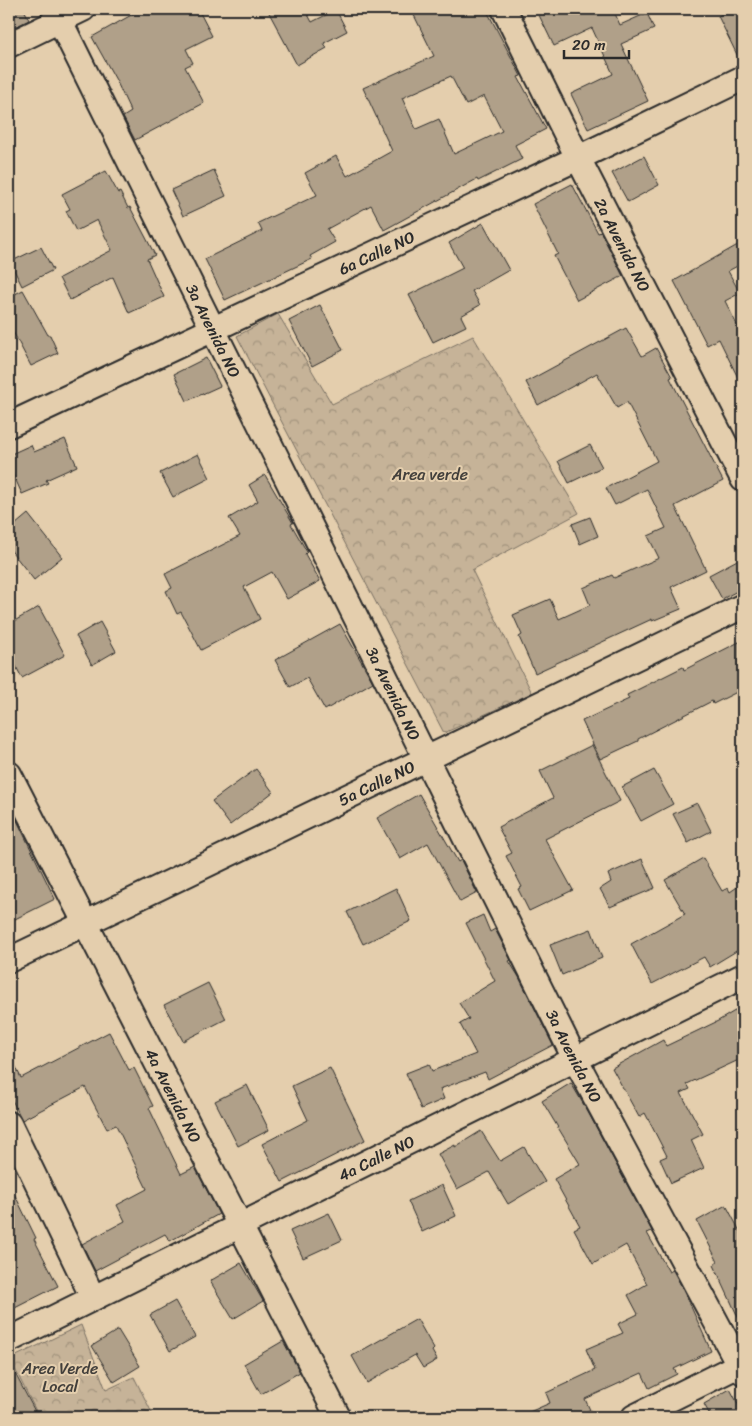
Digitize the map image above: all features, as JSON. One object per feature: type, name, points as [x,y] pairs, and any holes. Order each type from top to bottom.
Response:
[{"type":"street","points":[[9,45],[57,14],[83,9]]},
{"type":"street","name":"2a Avenida NO","points":[[504,9],[578,158],[743,479]]},
{"type":"street","name":"3a Avenida NO","points":[[57,14],[575,1059],[742,1367]]},
{"type":"street","name":"6a Calle NO","points":[[9,425],[578,158],[743,78]]},
{"type":"street","name":"5a Calle NO","points":[[9,960],[743,606]]},
{"type":"street","name":"4a Avenida NO","points":[[9,774],[338,1417]]},
{"type":"street","name":"4a Calle NO","points":[[9,1340],[743,976]]},
{"type":"street","points":[[9,1124],[93,1298]]},
{"type":"street","points":[[634,1417],[742,1367]]},
{"type":"green space","name":"Area verde","points":[[278,314],[332,404],[473,336],[579,513],[472,570],[532,693],[444,733],[237,336]]},
{"type":"green space","name":"Area Verde Local","points":[[81,1325],[106,1390],[134,1377],[154,1417],[39,1417],[10,1359]]},
{"type":"building","points":[[9,9],[24,9],[29,20],[9,30]]},
{"type":"building","points":[[142,9],[198,9],[212,36],[186,49],[193,63],[185,67],[204,103],[135,140],[123,117],[131,112],[92,37]]},
{"type":"building","points":[[267,9],[305,9],[312,22],[336,10],[347,31],[324,43],[327,48],[297,65]]},
{"type":"building","points":[[411,9],[486,9],[521,76],[518,77],[546,129],[515,145],[522,159],[478,181],[477,179],[384,230],[371,205],[327,229],[335,242],[310,256],[312,259],[225,300],[205,259],[262,231],[258,223],[317,195],[305,173],[336,156],[347,176],[392,151],[363,88],[434,56]],"holes":[[[451,76],[466,105],[484,96],[502,131],[454,154],[439,119],[416,129],[402,98]]]},
{"type":"building","points":[[536,9],[613,9],[620,25],[647,13],[654,29],[621,44],[648,101],[588,129],[571,94],[613,74],[592,28],[554,46]]},
{"type":"building","points":[[733,9],[743,9],[742,65],[718,16]]},
{"type":"building","points":[[644,156],[659,185],[628,202],[612,173]]},
{"type":"building","points":[[214,170],[226,196],[183,216],[171,190]]},
{"type":"building","points":[[106,171],[128,208],[130,207],[155,255],[147,259],[164,297],[129,313],[113,277],[70,300],[59,278],[112,250],[97,220],[76,231],[66,211],[70,209],[62,194]]},
{"type":"building","points":[[572,184],[598,233],[601,232],[623,276],[577,300],[554,256],[558,254],[533,204]]},
{"type":"building","points":[[483,223],[509,270],[472,291],[480,305],[461,316],[466,326],[433,342],[409,295],[463,268],[449,243]]},
{"type":"building","points":[[743,242],[743,263],[728,271],[740,293],[725,301],[743,337],[743,388],[719,339],[707,345],[674,281]]},
{"type":"building","points":[[41,247],[53,270],[22,286],[10,262]]},
{"type":"building","points":[[23,290],[48,335],[50,335],[58,353],[31,366],[9,324],[9,297]]},
{"type":"building","points":[[320,305],[343,350],[312,366],[289,321]]},
{"type":"building","points":[[626,328],[642,356],[656,348],[723,481],[675,506],[706,570],[671,587],[681,609],[652,621],[652,619],[535,673],[519,637],[522,635],[513,615],[550,599],[559,619],[590,605],[583,588],[612,575],[614,578],[659,558],[648,536],[666,528],[647,489],[615,505],[606,488],[657,461],[627,402],[617,408],[597,373],[538,405],[526,382]]},
{"type":"building","points":[[206,358],[220,386],[187,401],[174,374]]},
{"type":"building","points":[[65,439],[77,466],[46,480],[48,483],[22,494],[9,465],[9,455],[31,445],[34,452]]},
{"type":"building","points":[[590,445],[602,467],[569,483],[558,461]]},
{"type":"building","points":[[198,454],[210,478],[173,497],[160,473]]},
{"type":"building","points":[[265,475],[293,523],[291,524],[307,552],[305,554],[320,581],[287,599],[272,572],[244,587],[260,619],[201,650],[181,612],[177,614],[166,591],[172,588],[165,574],[240,536],[229,518],[258,501],[249,485]]},
{"type":"building","points":[[28,514],[62,557],[34,580],[9,548],[9,530]]},
{"type":"building","points":[[590,517],[598,536],[580,544],[572,524]]},
{"type":"building","points":[[743,557],[743,588],[722,599],[709,575]]},
{"type":"building","points":[[39,607],[65,655],[22,678],[9,653],[9,624]]},
{"type":"building","points":[[100,622],[116,651],[92,665],[76,636]]},
{"type":"building","points":[[340,624],[373,682],[325,710],[307,678],[290,687],[275,660]]},
{"type":"building","points":[[743,640],[743,689],[713,704],[712,701],[600,759],[582,721],[629,699],[627,695],[683,667],[684,670]]},
{"type":"building","points":[[592,745],[620,801],[545,839],[573,890],[529,911],[518,889],[522,887],[506,856],[512,853],[498,827],[553,798],[540,771]]},
{"type":"building","points":[[256,769],[273,792],[230,825],[212,801]]},
{"type":"building","points":[[654,770],[673,804],[641,821],[622,787]]},
{"type":"building","points":[[419,794],[458,862],[461,860],[477,893],[460,902],[428,843],[400,859],[377,818]]},
{"type":"building","points":[[697,803],[711,831],[688,843],[673,814]]},
{"type":"building","points":[[9,804],[55,899],[9,922]]},
{"type":"building","points":[[703,858],[722,891],[728,888],[730,892],[743,883],[743,947],[710,967],[704,957],[652,984],[631,944],[685,914],[665,880]]},
{"type":"building","points":[[642,859],[655,888],[610,907],[600,889],[611,882],[608,874]]},
{"type":"building","points":[[396,888],[411,921],[363,944],[347,912]]},
{"type":"building","points":[[483,915],[490,932],[495,929],[511,960],[509,961],[553,1045],[488,1079],[485,1072],[440,1089],[444,1099],[421,1109],[406,1073],[429,1064],[432,1071],[476,1054],[460,1024],[469,1019],[459,1003],[495,981],[466,923]]},
{"type":"building","points":[[591,929],[602,958],[562,975],[550,945]]},
{"type":"building","points":[[208,983],[226,1019],[183,1041],[164,1005]]},
{"type":"building","points":[[743,1006],[743,1058],[687,1084],[690,1089],[681,1093],[703,1134],[691,1140],[704,1168],[671,1183],[660,1159],[667,1156],[645,1113],[639,1117],[612,1068],[663,1040],[666,1046],[718,1021]]},
{"type":"building","points":[[109,1032],[129,1070],[134,1068],[153,1106],[149,1108],[181,1174],[195,1167],[219,1214],[170,1241],[165,1234],[95,1271],[82,1244],[125,1221],[117,1205],[147,1189],[116,1125],[107,1129],[85,1087],[22,1120],[9,1094],[9,1052],[21,1078]]},
{"type":"building","points":[[330,1068],[365,1140],[282,1182],[262,1144],[308,1120],[292,1086]]},
{"type":"building","points":[[571,1083],[652,1231],[647,1233],[669,1272],[673,1270],[683,1289],[711,1351],[674,1369],[677,1374],[649,1388],[642,1373],[585,1399],[590,1410],[573,1417],[518,1417],[550,1403],[546,1393],[595,1370],[586,1349],[623,1333],[618,1324],[638,1314],[628,1295],[647,1284],[626,1245],[593,1264],[574,1229],[580,1226],[554,1179],[580,1164],[542,1101]]},
{"type":"building","points":[[247,1085],[269,1130],[238,1146],[215,1101]]},
{"type":"building","points":[[481,1131],[500,1161],[524,1147],[545,1182],[508,1204],[489,1172],[457,1189],[438,1154],[455,1145],[455,1147]]},
{"type":"building","points":[[9,1183],[58,1286],[9,1311]]},
{"type":"building","points":[[442,1185],[456,1216],[422,1232],[408,1201]]},
{"type":"building","points":[[726,1205],[743,1237],[743,1328],[714,1265],[718,1262],[697,1221]]},
{"type":"building","points":[[329,1213],[342,1240],[303,1258],[290,1231]]},
{"type":"building","points":[[241,1263],[263,1301],[233,1319],[210,1281]]},
{"type":"building","points":[[175,1301],[195,1337],[170,1351],[150,1315]]},
{"type":"building","points":[[417,1319],[434,1349],[432,1351],[437,1360],[423,1368],[415,1355],[367,1383],[352,1356]]},
{"type":"building","points":[[118,1330],[140,1366],[114,1382],[92,1346]]},
{"type":"building","points":[[283,1341],[300,1372],[261,1394],[244,1364]]},
{"type":"building","points":[[9,1362],[38,1417],[9,1417]]},
{"type":"building","points":[[730,1389],[743,1413],[743,1417],[711,1417],[704,1404]]}]
